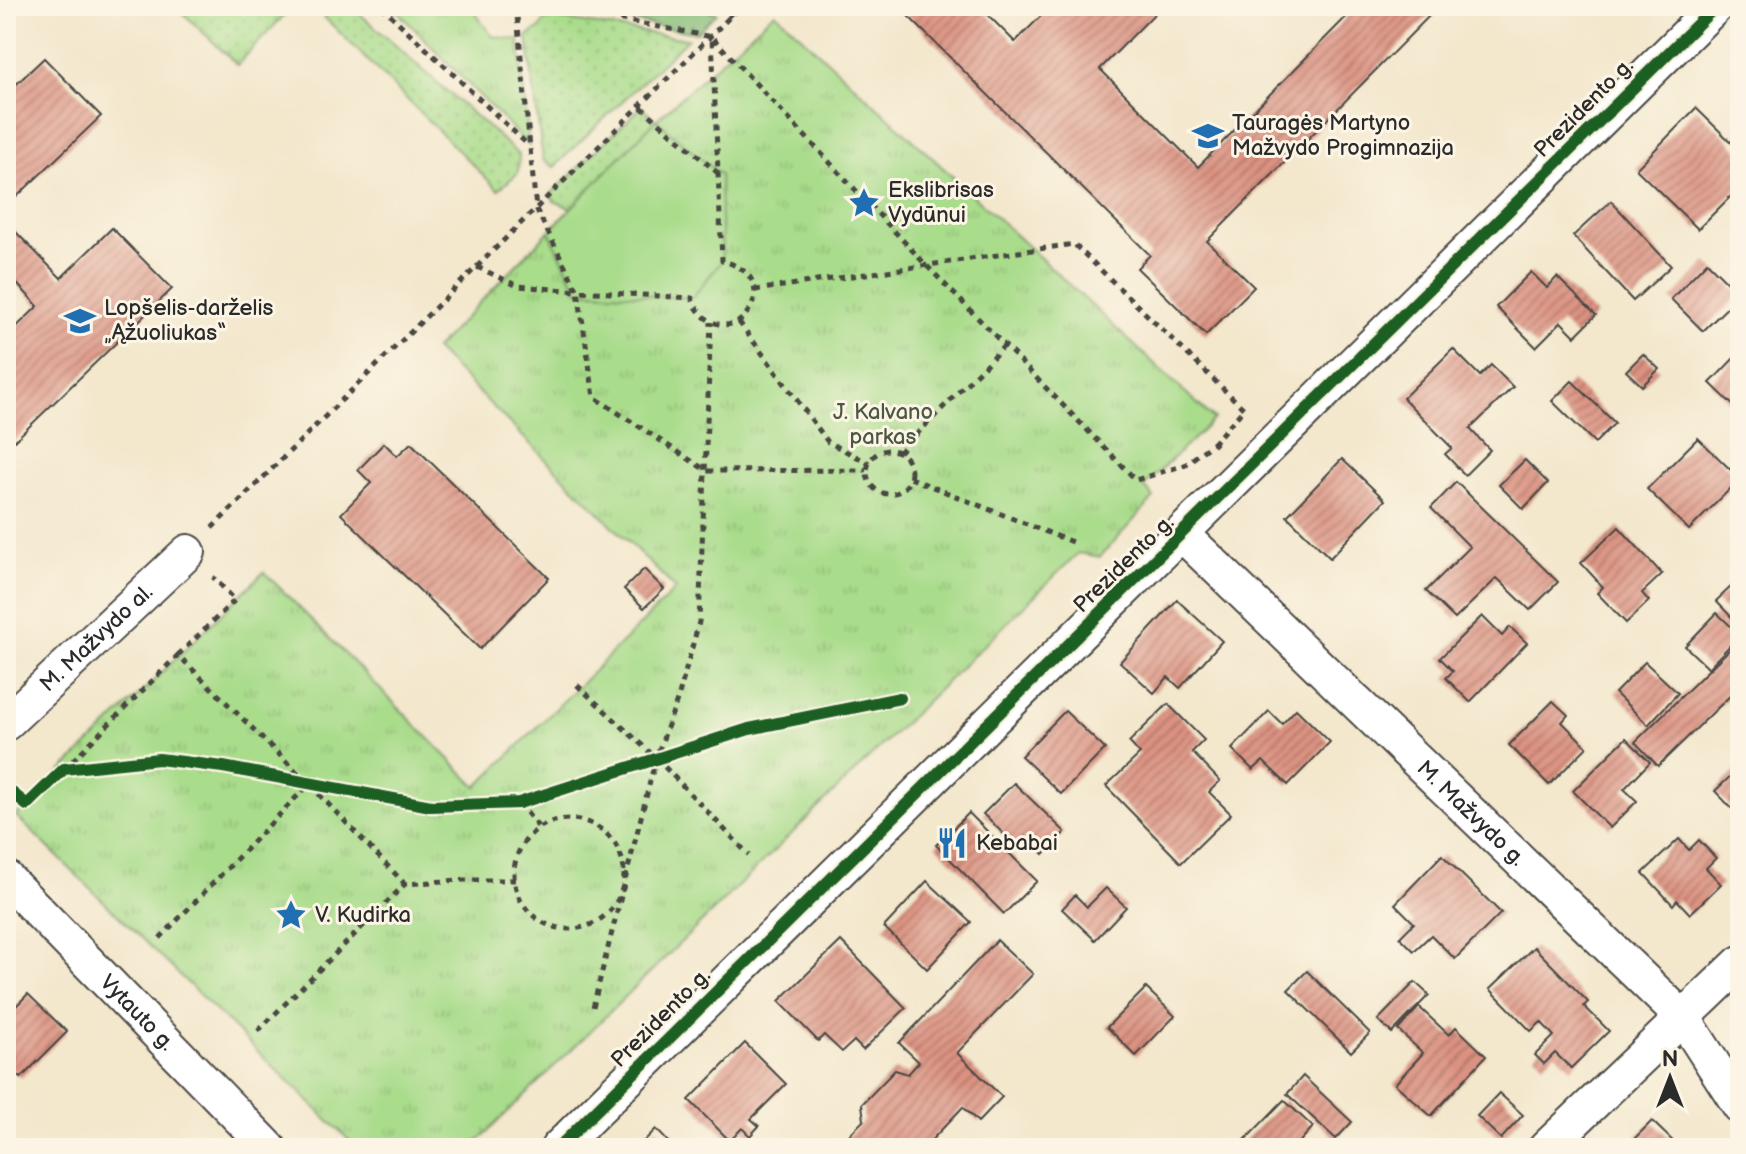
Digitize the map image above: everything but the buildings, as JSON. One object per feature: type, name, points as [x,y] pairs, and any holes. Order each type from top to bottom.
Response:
[{"type":"street","name":"Prezidento g.","points":[[558,1148],[1716,6]]},
{"type":"street","name":"M. Mažvydo g.","points":[[1182,534],[1684,1019],[1740,1106]]},
{"type":"street","name":"M. Mažvydo al.","points":[[6,723],[188,552]]},
{"type":"street","name":"Vytauto g.","points":[[6,878],[269,1148]]},
{"type":"street","points":[[1546,1148],[1740,963]]},
{"type":"path","points":[[381,6],[529,146]]},
{"type":"path","points":[[516,6],[536,209],[578,291],[594,397],[707,471],[868,466]]},
{"type":"path","points":[[549,6],[712,37],[927,266],[1136,480],[1185,465],[1213,443],[1244,409],[1074,244],[927,266],[755,290]]},
{"type":"path","points":[[720,6],[731,17]]},
{"type":"path","points":[[64,769],[235,600],[188,552],[741,6]]},
{"type":"path","points":[[477,267],[518,286],[692,298],[695,307],[711,322],[739,322],[753,302],[755,290],[746,271],[722,261],[712,37]]},
{"type":"path","points":[[641,107],[720,175]]},
{"type":"path","points":[[593,1007],[656,758],[679,695],[699,622],[711,322]]},
{"type":"path","points":[[739,322],[828,442],[868,466]]},
{"type":"path","points":[[899,452],[1005,345]]},
{"type":"path","points":[[1213,443],[1244,473]]},
{"type":"path","points":[[899,452],[909,463],[910,478],[901,490],[880,493],[870,483],[868,466],[878,453],[899,452]]},
{"type":"path","points":[[910,478],[1072,542]]},
{"type":"path","points":[[178,655],[405,884]]},
{"type":"path","points":[[577,685],[656,758],[749,855]]},
{"type":"path","points":[[160,938],[309,784]]},
{"type":"path","points":[[519,803],[539,828]]},
{"type":"path","points":[[557,820],[589,822],[603,830],[614,842],[624,872],[622,889],[616,902],[596,922],[568,929],[554,926],[530,912],[521,900],[515,880],[516,859],[522,846],[539,828],[557,820]]},
{"type":"path","points":[[258,1031],[405,884],[515,880]]},
{"type":"green space","points":[[176,6],[293,6],[237,65]]},
{"type":"green space","points":[[313,6],[351,6],[519,155],[518,173],[498,190]]},
{"type":"green space","points":[[392,6],[475,6],[476,14],[492,36],[519,40],[529,146]]},
{"type":"green space","points":[[563,6],[709,6],[717,13],[696,33],[564,9]]},
{"type":"green space","name":"J. Kalvano parkas","points":[[775,12],[1214,419],[1144,486],[1154,498],[1100,557],[1078,553],[471,1148],[357,1148],[16,816],[264,572],[477,787],[676,589],[435,349],[549,231],[578,291],[720,175],[656,120]]},
{"type":"green space","points":[[547,17],[687,39],[554,167],[543,160],[527,36],[539,29]]},
{"type":"green space","points":[[641,107],[656,120],[571,208],[554,201],[551,194]]},
{"type":"green space","points":[[656,120],[720,175],[722,261],[692,298],[578,291],[549,231]]},
{"type":"cycle path","points":[[558,1148],[1716,6]]},
{"type":"cycle path","points":[[6,788],[27,805],[64,769],[159,759],[223,767],[431,806],[519,803],[749,729],[900,698]]},
{"type":"place","name":"Tauragės Martyno Mažvydo Progimnazija","points":[[1208,136]]},
{"type":"place","name":"Ekslibrisas Vydūnui","points":[[864,203]]},
{"type":"place","name":"Lopšelis-darželis „Ąžuoliukas“","points":[[80,321]]},
{"type":"place","name":"Kebabai","points":[[952,843]]},
{"type":"place","name":"V. Kudirka","points":[[291,915]]}]
